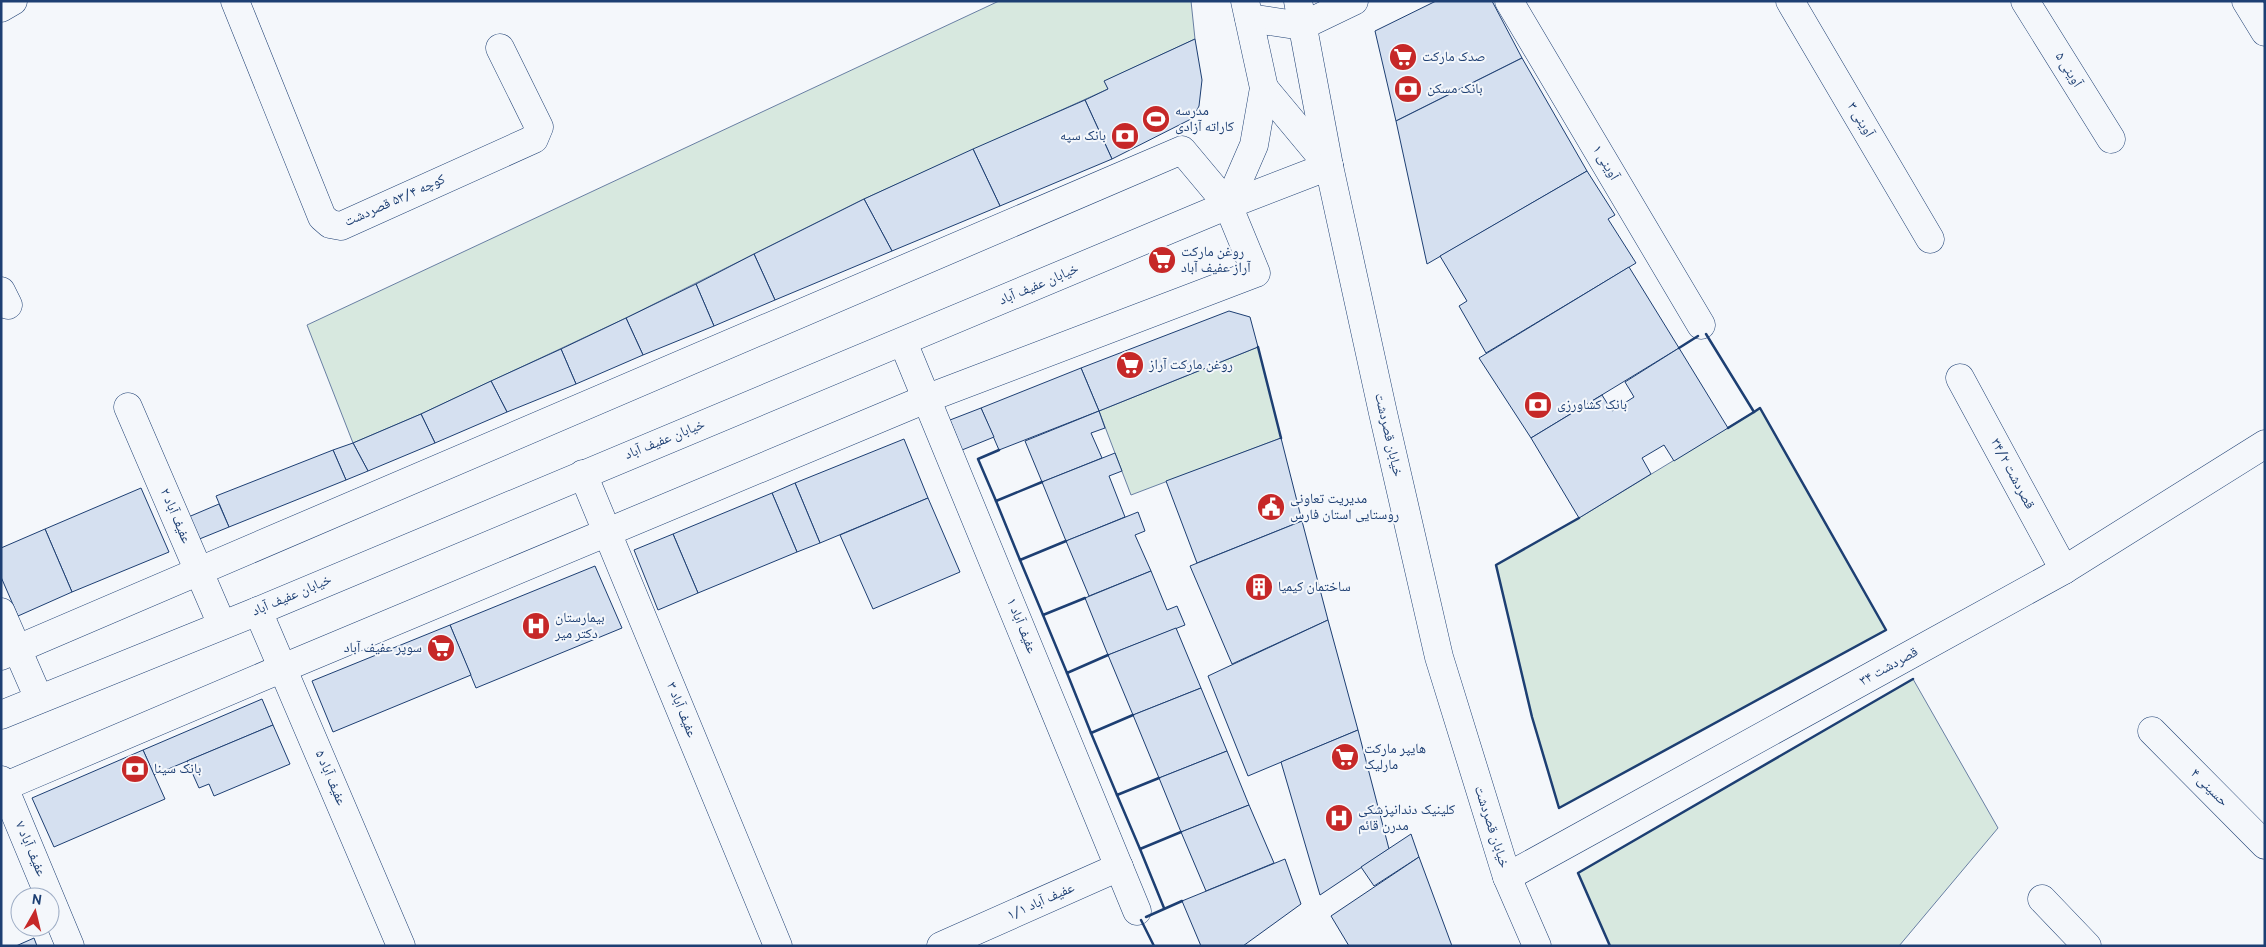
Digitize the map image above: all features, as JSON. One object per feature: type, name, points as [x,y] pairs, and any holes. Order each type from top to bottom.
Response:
[{"type":"street","points":[[1,8],[13,1]]},
{"type":"street","name":"کوچه ۵۳/۴ قصردشت","points":[[236,1],[322,217],[330,224],[341,226],[534,139],[539,127],[500,48]]},
{"type":"street","points":[[1228,205],[1254,145],[1264,88],[1253,7],[1300,14],[1354,1]]},
{"type":"street","name":"۱ آوینی","points":[[1509,1],[1701,325]]},
{"type":"street","name":"۳ آوینی","points":[[1790,1],[1930,239]]},
{"type":"street","name":"۵ آوینی","points":[[2025,1],[2111,139]]},
{"type":"street","points":[[2246,1],[2265,32]]},
{"type":"street","name":"خیابان قصردشت","points":[[1300,14],[1329,166],[1439,657],[1507,877],[1537,946]]},
{"type":"street","points":[[1264,88],[1329,166]]},
{"type":"street","points":[[2,785],[608,534],[928,398],[1256,273],[1228,205],[1182,150],[9,652]]},
{"type":"street","name":"خیابان عفیف آباد","points":[[1,715],[258,611],[1228,205],[1329,166]]},
{"type":"street","name":"عفیف آباد ۱","points":[[903,342],[928,398],[1136,911]]},
{"type":"street","name":"قصردشت ۳۴/۲","points":[[1960,378],[2064,570]]},
{"type":"street","name":"عفیف آباد ۲","points":[[128,407],[222,625]]},
{"type":"street","name":"قصردشت ۳۴","points":[[1507,877],[2064,570],[2265,444]]},
{"type":"street","name":"عفیف آباد ۳","points":[[583,474],[778,946]]},
{"type":"street","name":"عفیف آباد ۵","points":[[258,611],[402,946]]},
{"type":"street","points":[[1,612],[9,652],[39,699]]},
{"type":"street","name":"۴ حسینی","points":[[2152,731],[2265,845]]},
{"type":"street","name":"عفیف آباد ۷","points":[[2,785],[70,946]]},
{"type":"street","name":"عفیف آباد ۱/۱","points":[[952,941],[1119,867]]},
{"type":"street","points":[[2042,899],[2087,946]]},
{"type":"shaded area","points":[[999,1],[1191,1],[1195,39],[1105,81],[1108,89],[864,199],[626,318],[421,414],[353,443],[307,325]]},
{"type":"shaded area","points":[[1258,347],[1281,438],[1131,495],[1099,411]]},
{"type":"shaded area","points":[[1760,408],[1886,630],[1559,808],[1532,717],[1496,565],[1579,518]]},
{"type":"shaded area","points":[[1913,679],[1998,828],[1899,946],[1610,946],[1578,873]]},
{"type":"building","points":[[1436,1],[1492,1],[1522,58],[1396,121],[1375,31]]},
{"type":"building","points":[[1195,39],[1202,80],[1199,106],[1193,118],[1112,159],[1085,100],[1108,89],[1104,81]]},
{"type":"building","points":[[1522,58],[1587,171],[1427,264],[1396,121]]},
{"type":"building","points":[[1085,100],[1112,159],[1000,206],[973,149]]},
{"type":"building","points":[[973,149],[1000,206],[892,251],[864,199]]},
{"type":"building","points":[[1587,171],[1615,215],[1608,219],[1636,263],[1486,353],[1459,306],[1467,301],[1440,256]]},
{"type":"building","points":[[864,199],[892,251],[775,300],[754,254]]},
{"type":"building","points":[[754,254],[775,300],[714,326],[696,284]]},
{"type":"building","points":[[1629,267],[1679,348],[1531,438],[1479,358]]},
{"type":"building","points":[[696,284],[714,326],[643,355],[626,318]]},
{"type":"building","points":[[1229,311],[1250,317],[1258,347],[1099,411],[1081,368]]},
{"type":"building","points":[[626,318],[643,355],[576,384],[561,349]]},
{"type":"building","points":[[1679,348],[1728,428],[1674,461],[1664,445],[1642,458],[1651,474],[1579,518],[1531,438],[1602,395],[1612,411],[1634,397],[1625,382]]},
{"type":"building","points":[[561,349],[576,384],[507,412],[491,381]]},
{"type":"building","points":[[1081,368],[1099,411],[999,450],[981,408]]},
{"type":"building","points":[[491,381],[507,412],[435,443],[421,414]]},
{"type":"building","points":[[981,408],[994,437],[962,450],[950,420]]},
{"type":"building","points":[[1099,411],[1105,428],[1091,433],[1102,458],[1042,482],[1025,441]]},
{"type":"building","points":[[421,414],[435,443],[368,471],[353,443]]},
{"type":"building","points":[[1281,438],[1302,521],[1197,563],[1166,481]]},
{"type":"building","points":[[904,439],[928,498],[820,543],[795,483]]},
{"type":"building","points":[[353,443],[368,471],[346,480],[333,450]]},
{"type":"building","points":[[333,450],[346,480],[229,527],[216,496]]},
{"type":"building","points":[[1115,453],[1122,471],[1109,476],[1125,517],[1066,541],[1042,482]]},
{"type":"building","points":[[795,483],[820,543],[797,552],[772,493]]},
{"type":"building","points":[[141,488],[169,552],[72,592],[45,529]]},
{"type":"building","points":[[772,493],[797,552],[698,593],[673,534]]},
{"type":"building","points":[[928,498],[960,572],[873,609],[840,535]]},
{"type":"building","points":[[219,504],[229,527],[197,540],[186,518]]},
{"type":"building","points":[[1138,512],[1145,531],[1135,535],[1151,571],[1089,596],[1066,541]]},
{"type":"building","name":"ساختمان کیمیا","points":[[1302,521],[1328,620],[1232,664],[1190,566]]},
{"type":"building","points":[[45,529],[72,592],[18,616],[1,577],[1,548]]},
{"type":"building","points":[[673,534],[698,593],[658,610],[634,550]]},
{"type":"building","name":"بیمارستان دکتر میر","points":[[595,566],[622,628],[476,688],[450,625]]},
{"type":"building","points":[[1151,571],[1167,610],[1177,606],[1185,625],[1108,655],[1085,598]]},
{"type":"building","points":[[1328,620],[1358,730],[1248,776],[1208,676]]},
{"type":"building","points":[[450,625],[471,675],[333,732],[312,681]]},
{"type":"building","points":[[1176,628],[1201,688],[1133,715],[1108,655]]},
{"type":"building","points":[[1201,688],[1227,751],[1159,778],[1133,715]]},
{"type":"building","points":[[262,699],[273,725],[154,775],[143,750]]},
{"type":"building","points":[[273,725],[290,764],[214,796],[209,784],[199,788],[187,761]]},
{"type":"building","points":[[1358,730],[1389,849],[1320,895],[1281,762]]},
{"type":"building","points":[[143,750],[165,799],[54,847],[32,798]]},
{"type":"building","points":[[1227,751],[1249,805],[1181,832],[1159,778]]},
{"type":"building","points":[[1249,805],[1274,863],[1206,891],[1181,832]]},
{"type":"building","points":[[1411,834],[1419,857],[1374,886],[1361,867]]},
{"type":"building","points":[[1419,857],[1452,946],[1349,946],[1331,916]]},
{"type":"building","points":[[1285,859],[1301,904],[1243,946],[1201,946],[1182,901]]},
{"type":"building","points":[[34,938],[37,946],[16,946]]},
{"type":"wall","points":[[1706,334],[1754,412],[1728,428]]},
{"type":"wall","points":[[1679,348],[1698,336]]},
{"type":"wall","points":[[1258,347],[1281,438]]},
{"type":"wall","points":[[1579,518],[1496,565],[1532,717],[1559,808],[1886,630],[1760,408],[1754,412]]},
{"type":"wall","points":[[999,450],[978,459],[996,501],[1042,482]]},
{"type":"wall","points":[[996,501],[1020,560],[1066,541]]},
{"type":"wall","points":[[1020,560],[1043,615],[1085,598]]},
{"type":"wall","points":[[1043,615],[1067,673],[1108,655]]},
{"type":"wall","points":[[1067,673],[1091,733],[1133,715]]},
{"type":"wall","points":[[1610,946],[1578,873],[1913,679]]},
{"type":"wall","points":[[1091,733],[1117,795],[1159,778]]},
{"type":"wall","points":[[1117,795],[1140,849],[1181,832]]},
{"type":"wall","points":[[1140,849],[1164,908]]},
{"type":"wall","points":[[1146,917],[1182,901]]},
{"type":"wall","points":[[1141,920],[1154,946]]},
{"type":"place","name":"صدک مارکت","points":[[1403,57]]},
{"type":"place","name":"بانک مسکن","points":[[1408,89]]},
{"type":"place","name":"مدرسه کاراته آزادی","points":[[1156,119]]},
{"type":"place","name":"بانک سپه","points":[[1125,136]]},
{"type":"place","name":"روغن مارکت آراز عفیف آباد","points":[[1162,260]]},
{"type":"place","name":"روغن مارکت آراز","points":[[1130,365]]},
{"type":"place","name":"بانک کشاورزی","points":[[1538,405]]},
{"type":"place","name":"مدیریت تعاونی روستایی استان فارس","points":[[1271,507]]},
{"type":"place","name":"ساختمان کیمیا","points":[[1259,587]]},
{"type":"place","name":"بیمارستان دکتر میر","points":[[536,626]]},
{"type":"place","name":"سوپر عفیف آباد","points":[[441,648]]},
{"type":"place","name":"هایپر مارکت مارلیک","points":[[1345,757]]},
{"type":"place","name":"بانک سینا","points":[[135,769]]},
{"type":"place","name":"کلینیک دندانپزشکی مدرن قائم","points":[[1339,818]]}]
